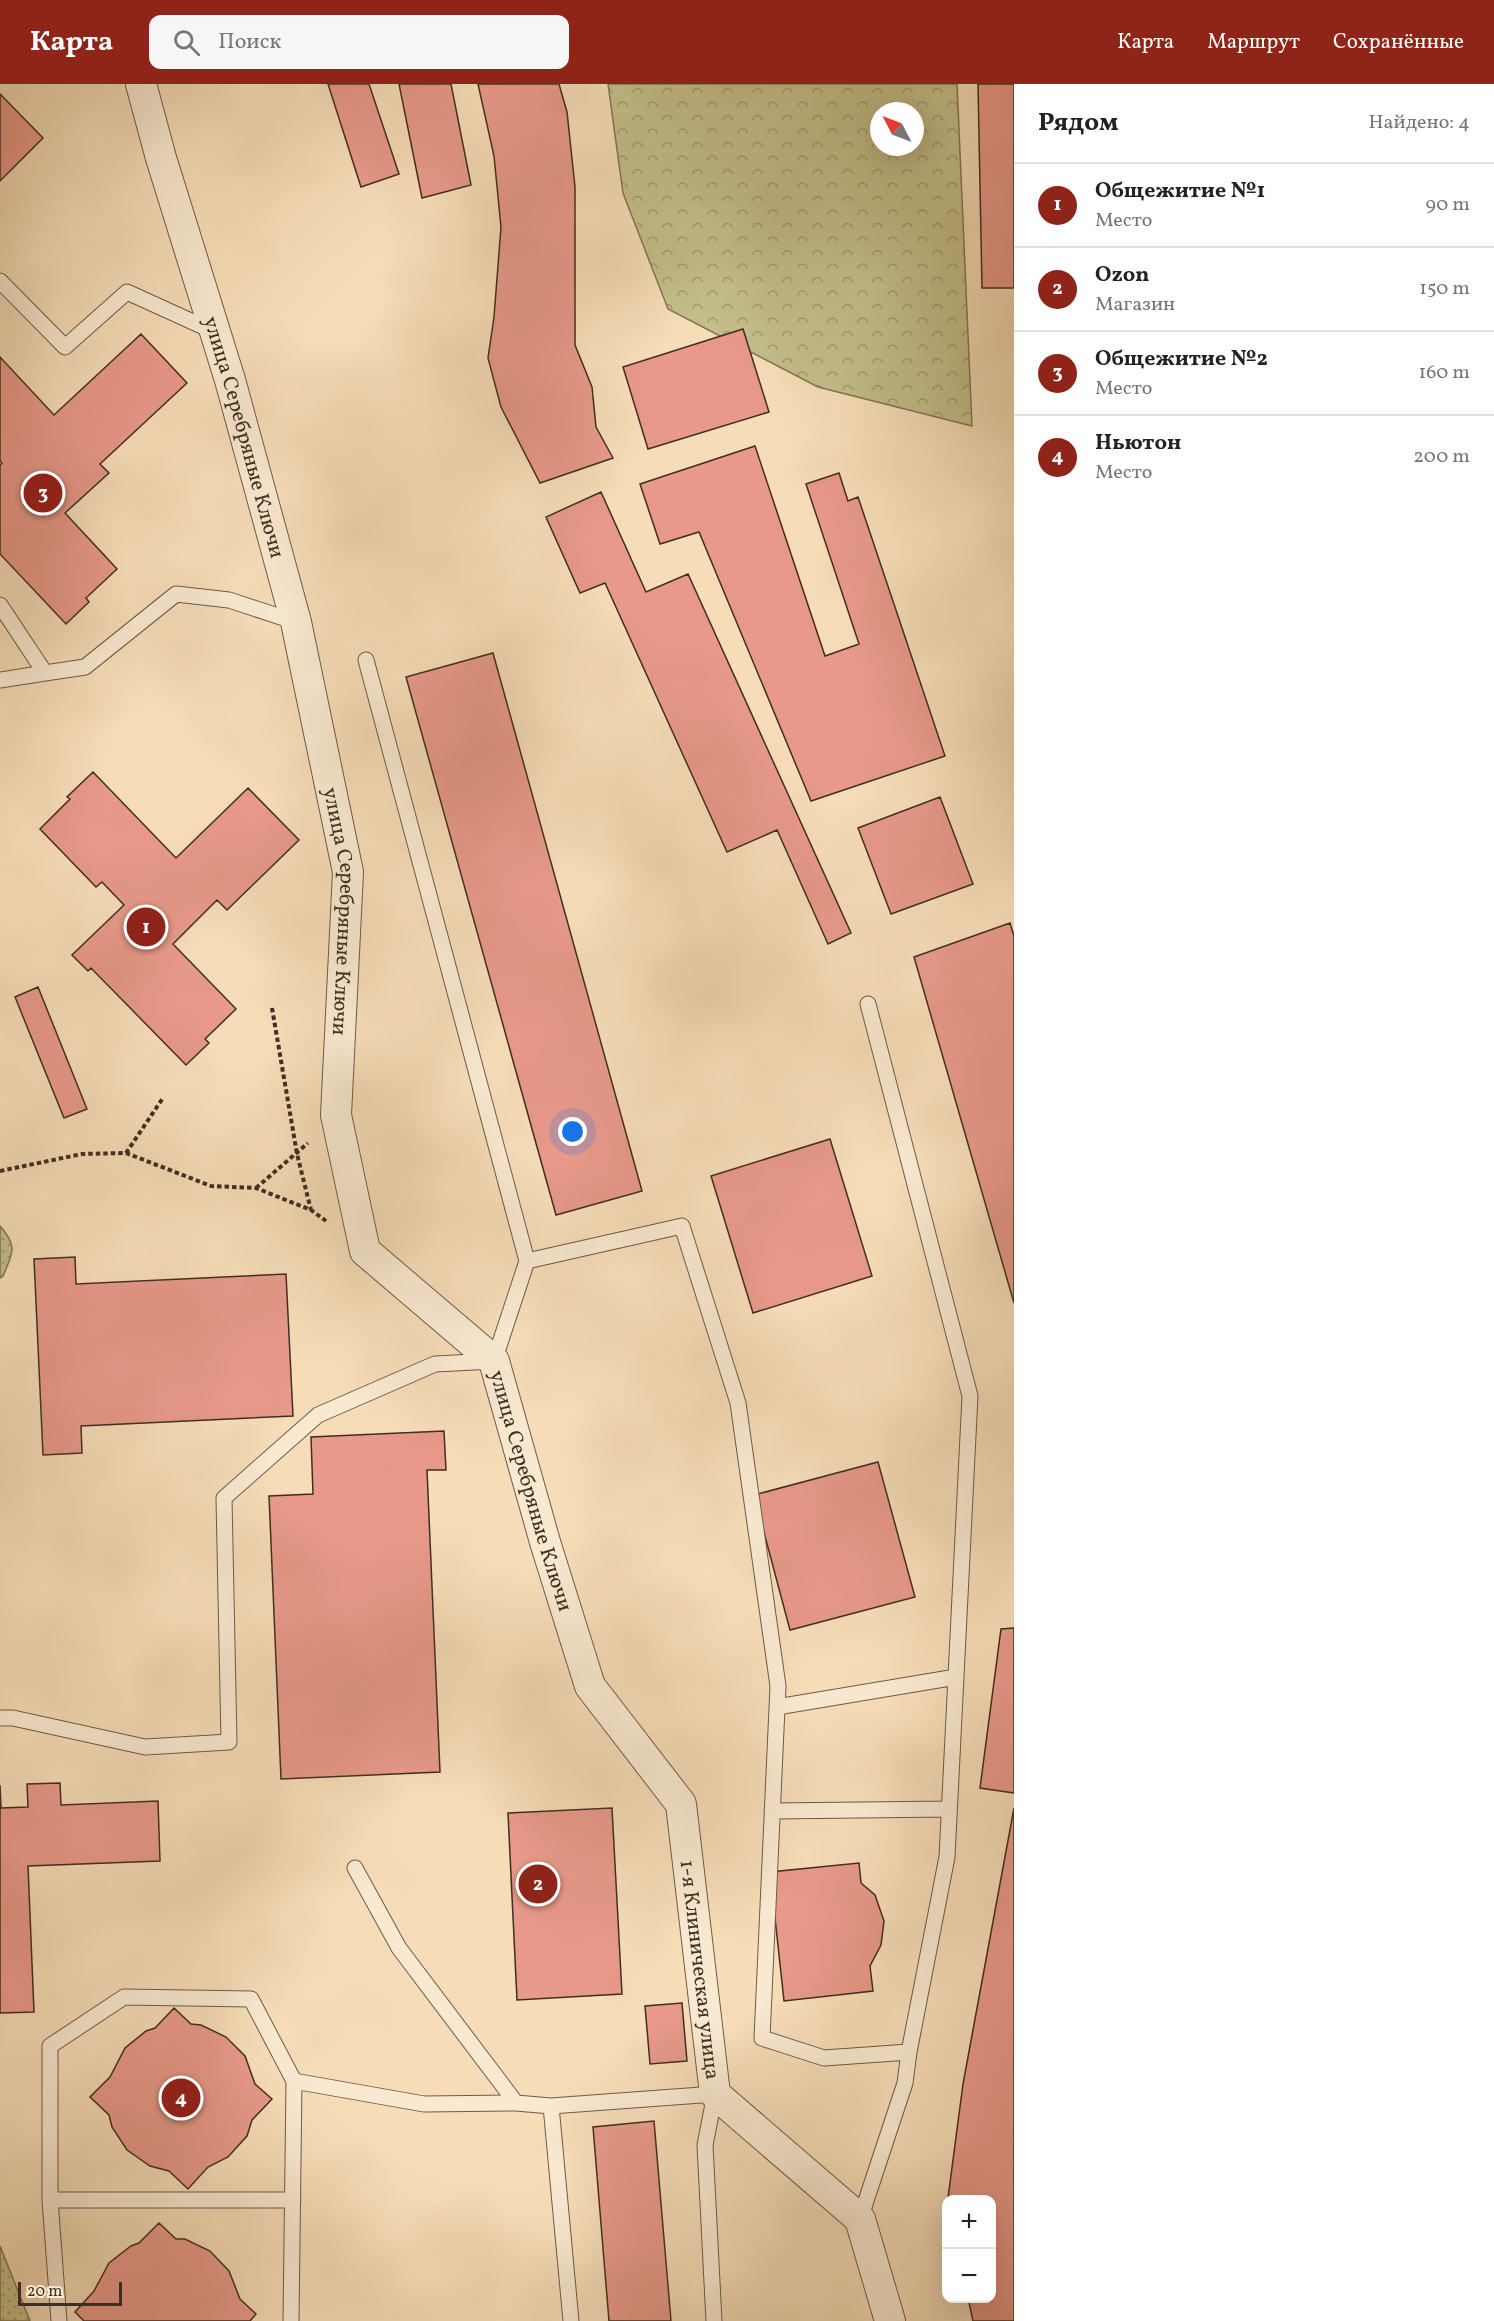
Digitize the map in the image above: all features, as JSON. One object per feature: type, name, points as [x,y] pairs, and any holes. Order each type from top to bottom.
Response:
[{"type":"street","name":"улица Серебряные Ключи","points":[[147,90],[296,622],[348,872],[336,1115],[365,1251],[494,1361],[545,1542],[590,1686]]},
{"type":"street","name":"1-я Клиническая улица","points":[[590,1686],[681,1804],[715,2094],[860,2220]]},
{"type":"street","points":[[860,2220],[890,2321]]},
{"type":"lane","points":[[0,281],[65,347],[127,292],[215,332]]},
{"type":"lane","points":[[0,680],[86,667],[176,594],[229,600],[296,622]]},
{"type":"lane","points":[[0,605],[45,673]]},
{"type":"lane","points":[[0,1718],[13,1718],[145,1747],[229,1742],[224,1498],[318,1415],[435,1364],[494,1361],[527,1261],[366,660]]},
{"type":"lane","points":[[860,2220],[905,2083],[947,1857],[970,1396],[868,1004]]},
{"type":"lane","points":[[527,1261],[682,1226],[738,1403],[778,1686],[762,2038],[824,2058],[909,2052]]},
{"type":"lane","points":[[777,1707],[956,1677]]},
{"type":"lane","points":[[772,1811],[949,1809]]},
{"type":"lane","points":[[355,1868],[399,1948],[516,2103]]},
{"type":"lane","points":[[59,2321],[50,2200],[50,2046],[124,1997],[251,1999],[294,2081],[291,2321]]},
{"type":"lane","points":[[294,2081],[424,2104],[516,2103],[551,2106],[715,2094],[705,2145],[714,2321]]},
{"type":"lane","points":[[551,2106],[571,2321]]},
{"type":"lane","points":[[50,2200],[293,2200]]},
{"type":"path","points":[[0,1171],[82,1154],[126,1153],[211,1186],[256,1188],[311,1210],[297,1154],[272,1008]]},
{"type":"path","points":[[126,1153],[163,1098]]},
{"type":"path","points":[[256,1188],[297,1154],[336,1115]]},
{"type":"green space","points":[[608,84],[957,84],[972,426],[818,387],[668,309],[623,193]]},
{"type":"green space","points":[[0,1226],[9,1239],[12,1250],[3,1276],[0,1278]]},
{"type":"green space","points":[[0,2246],[30,2321],[0,2321]]},
{"type":"building","points":[[328,84],[369,84],[399,174],[361,187]]},
{"type":"building","points":[[399,84],[451,84],[471,185],[422,198]]},
{"type":"building","points":[[478,84],[559,84],[567,112],[575,187],[575,345],[592,387],[596,427],[613,458],[540,483],[501,407],[488,358],[494,317],[501,227],[494,156]]},
{"type":"building","points":[[978,84],[1014,84],[1014,288],[982,288]]},
{"type":"building","points":[[0,94],[43,138],[0,181]]},
{"type":"building","points":[[743,329],[769,412],[648,449],[623,367]]},
{"type":"building","points":[[141,334],[187,383],[100,464],[109,473],[65,513],[117,569],[86,598],[89,602],[66,624],[0,554],[0,465],[2,463],[0,461],[0,357],[54,415]]},
{"type":"building","points":[[755,446],[825,656],[859,644],[806,484],[839,473],[848,501],[858,497],[945,756],[811,801],[699,532],[660,544],[640,484]]},
{"type":"building","points":[[601,492],[646,592],[688,574],[851,933],[828,944],[777,830],[727,852],[605,583],[580,593],[546,517]]},
{"type":"building","points":[[493,653],[642,1191],[556,1215],[406,677]]},
{"type":"building","points":[[93,772],[176,858],[248,788],[299,840],[227,910],[217,900],[173,944],[236,1009],[205,1039],[209,1043],[186,1065],[91,968],[88,971],[72,955],[124,905],[102,882],[96,887],[40,829],[70,799],[67,797]]},
{"type":"building","points":[[940,797],[973,884],[891,914],[858,828]]},
{"type":"building","points":[[1010,923],[1014,936],[1014,1303],[914,957]]},
{"type":"building","points":[[38,987],[87,1109],[64,1118],[15,997]]},
{"type":"building","points":[[830,1139],[872,1276],[753,1313],[711,1176]]},
{"type":"building","points":[[75,1257],[76,1284],[286,1274],[293,1416],[81,1426],[82,1453],[43,1455],[34,1259]]},
{"type":"building","points":[[444,1431],[446,1470],[427,1470],[440,1772],[281,1779],[269,1496],[313,1494],[311,1437]]},
{"type":"building","points":[[878,1462],[915,1597],[790,1630],[754,1495]]},
{"type":"building","points":[[1014,1628],[1014,1793],[980,1788],[1001,1629]]},
{"type":"building","points":[[60,1783],[61,1805],[158,1801],[160,1861],[28,1866],[34,2012],[0,2013],[0,1785],[1,1808],[28,1807],[27,1784]]},
{"type":"building","points":[[612,1808],[622,1994],[517,2000],[508,1813]]},
{"type":"building","points":[[1014,1808],[1014,2321],[973,2321],[969,2303],[996,2303],[996,2195],[948,2195],[963,2084]]},
{"type":"building","points":[[859,1863],[861,1883],[875,1895],[884,1921],[881,1945],[870,1966],[873,1991],[784,2001],[770,1872]]},
{"type":"building","points":[[682,2003],[687,2061],[650,2064],[645,2006]]},
{"type":"building","points":[[174,2008],[191,2024],[201,2025],[226,2037],[245,2056],[255,2084],[272,2099],[252,2120],[247,2136],[228,2157],[208,2167],[188,2189],[169,2171],[150,2166],[127,2150],[112,2127],[109,2115],[90,2097],[110,2077],[125,2048],[146,2031],[155,2028]]},
{"type":"building","points":[[654,2121],[671,2321],[609,2321],[593,2127]]},
{"type":"building","points":[[159,2223],[176,2239],[185,2239],[210,2251],[229,2271],[240,2299],[256,2314],[250,2321],[84,2321],[75,2312],[94,2291],[109,2263],[131,2246],[139,2243]]},
{"type":"place","name":"Общежитие №2","points":[[43,493]]},
{"type":"place","name":"Общежитие №1","points":[[146,927]]},
{"type":"place","name":"Ozon","points":[[538,1884]]},
{"type":"place","name":"Ньютон","points":[[181,2098]]}]
